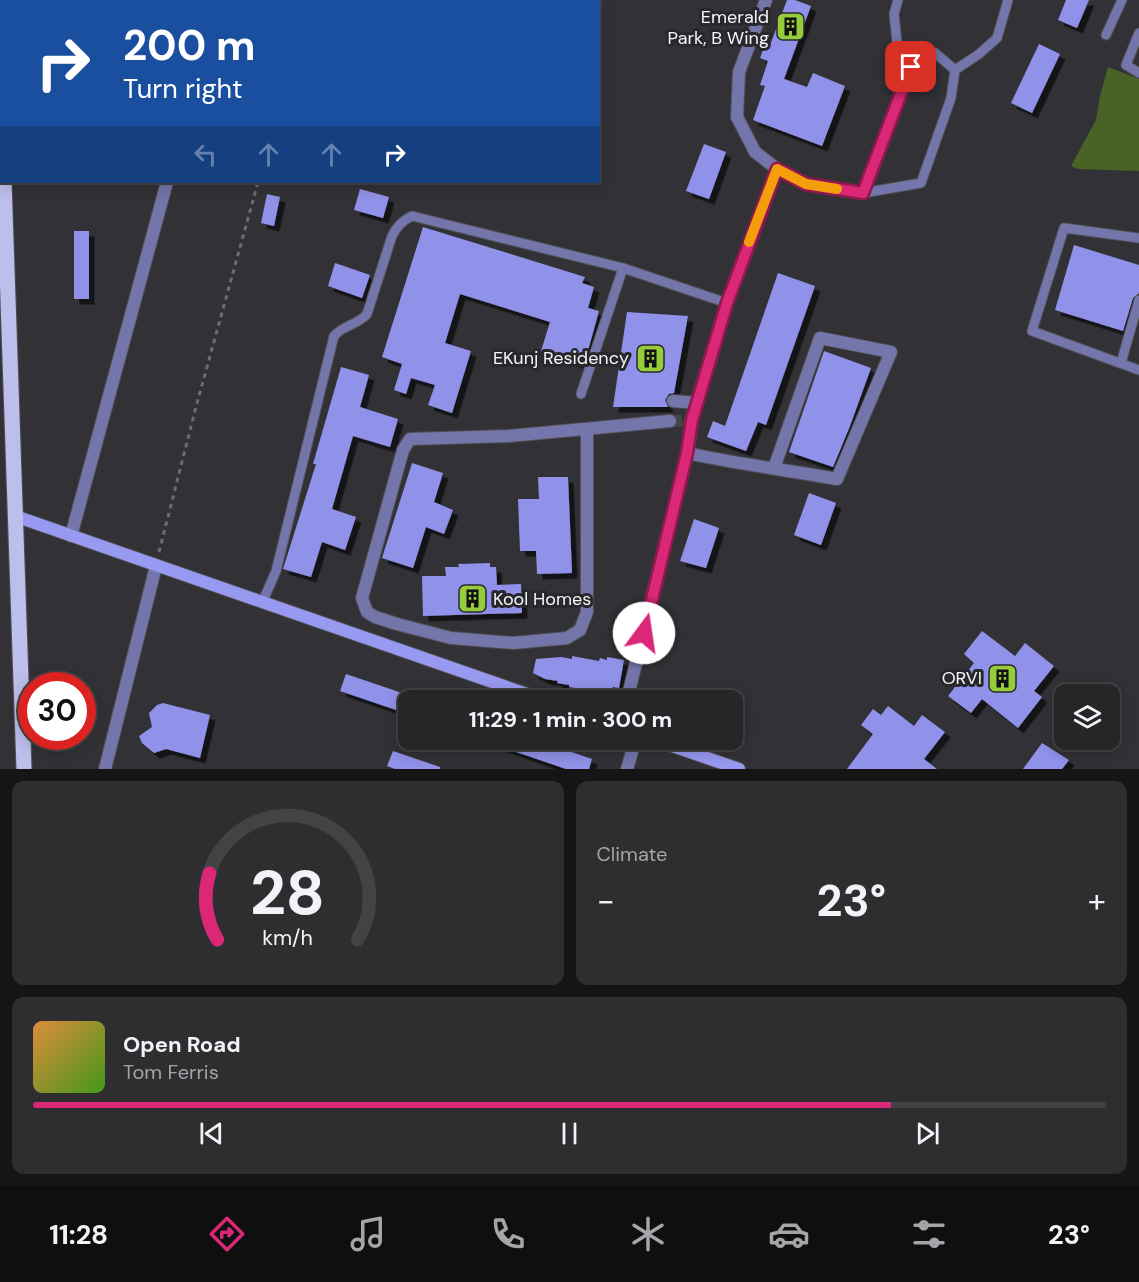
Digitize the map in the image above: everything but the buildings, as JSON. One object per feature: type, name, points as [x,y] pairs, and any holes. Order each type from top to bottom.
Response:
[{"type":"main road","points":[[4,183],[24,769]]},
{"type":"street","points":[[766,0],[739,72],[737,117],[755,152],[777,169],[806,184],[863,193]]},
{"type":"street","points":[[629,690],[687,453],[692,420],[727,303],[777,169]]},
{"type":"street","points":[[71,536],[167,183]]},
{"type":"street","points":[[687,453],[729,463],[837,479],[891,352],[820,338],[774,468]]},
{"type":"street","points":[[673,400],[697,403]]},
{"type":"street","points":[[587,430],[587,612],[580,630],[567,638],[513,642],[451,638],[397,624],[367,612],[362,598],[403,450],[410,439],[509,436],[670,421]]},
{"type":"street","points":[[15,516],[515,690]]},
{"type":"street","points":[[105,769],[156,566]]},
{"type":"street","points":[[627,769],[631,750]]},
{"type":"street","points":[[684,750],[739,769]]},
{"type":"lane","points":[[898,0],[894,14],[898,51]]},
{"type":"lane","points":[[863,193],[921,183],[951,98],[955,70],[979,54],[997,38],[1008,0]]},
{"type":"lane","points":[[1106,35],[1122,0]]},
{"type":"lane","points":[[1139,33],[1126,65],[1139,73]]},
{"type":"lane","points":[[898,51],[935,52],[955,70]]},
{"type":"lane","points":[[863,193],[913,59],[898,51]]},
{"type":"lane","points":[[262,603],[276,571],[334,336],[339,329],[363,320],[367,314],[397,226],[412,216],[623,268],[727,303]]},
{"type":"lane","points":[[1139,238],[1064,228],[1032,331],[1139,370]]},
{"type":"lane","points":[[580,394],[623,268]]},
{"type":"lane","points":[[1121,363],[1139,300]]},
{"type":"path","points":[[156,566],[195,407],[258,183]]},
{"type":"green space","points":[[1108,67],[1139,79],[1139,171],[1078,169],[1071,166],[1096,120]]},
{"type":"tunnel","points":[[670,421],[691,420]]},
{"type":"slow traffic","points":[[749,242],[777,169],[806,184],[837,189]]},
{"type":"place","name":"Emerald Park, B Wing","points":[[790,27]]},
{"type":"place","name":"EKunj Residency","points":[[650,358]]},
{"type":"place","name":"Kool Homes","points":[[472,599]]},
{"type":"place","name":"ORVI","points":[[1003,678]]},
{"type":"route","points":[[644,633],[687,453],[692,420],[727,303],[777,169],[806,184],[863,193],[911,67]]}]
